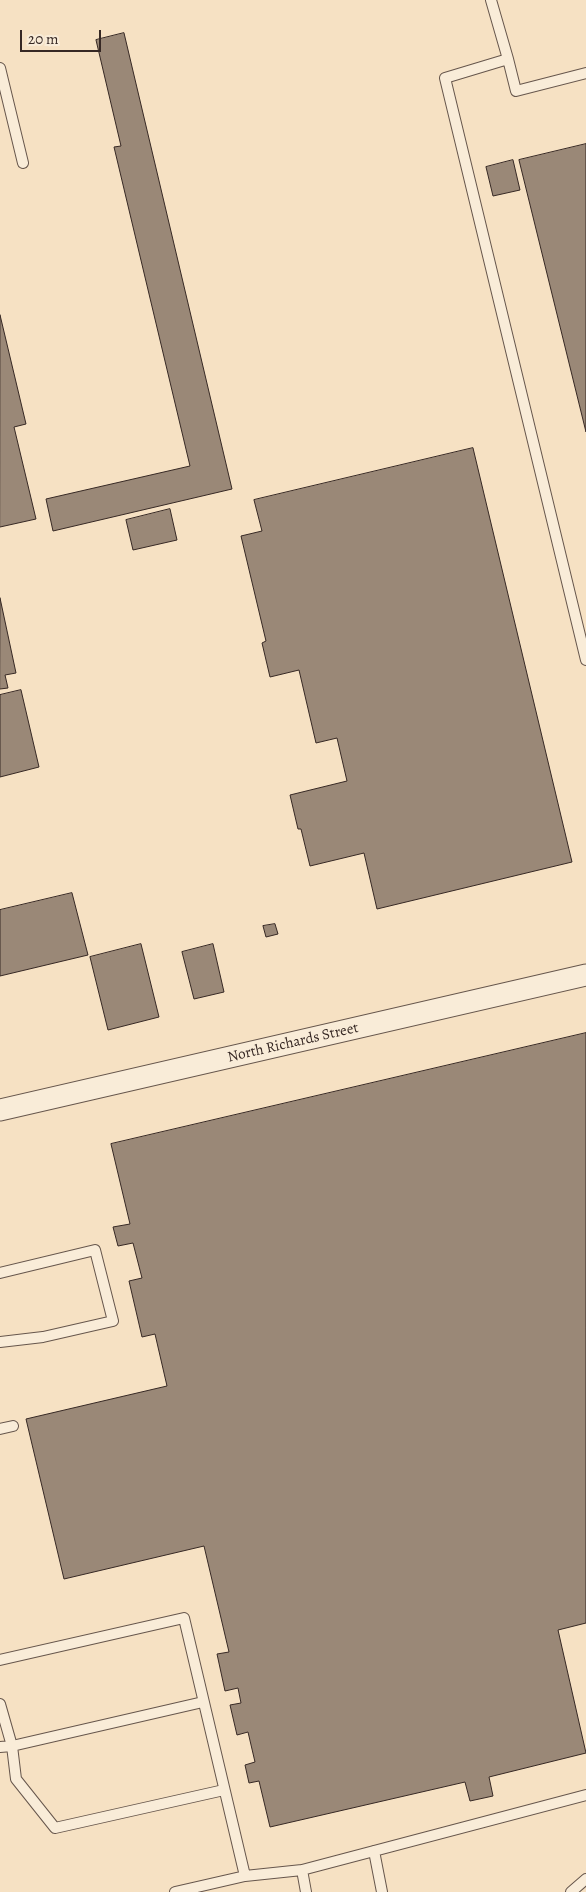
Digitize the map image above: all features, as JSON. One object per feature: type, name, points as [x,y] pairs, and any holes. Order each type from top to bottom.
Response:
[{"type":"street","name":"North Richards Street","points":[[0,1110],[586,975]]},
{"type":"lane","points":[[491,0],[516,91],[586,73]]},
{"type":"lane","points":[[508,58],[446,78],[586,660]]},
{"type":"lane","points":[[0,68],[23,163]]},
{"type":"lane","points":[[0,1273],[95,1250],[113,1321],[43,1337],[0,1342]]},
{"type":"lane","points":[[0,1429],[13,1426]]},
{"type":"lane","points":[[0,1660],[184,1618],[245,1876]]},
{"type":"lane","points":[[0,1747],[12,1746],[203,1702]]},
{"type":"lane","points":[[0,1704],[12,1746],[16,1779],[55,1828],[224,1790]]},
{"type":"lane","points":[[175,1892],[245,1876],[302,1870],[586,1795]]},
{"type":"lane","points":[[374,1851],[382,1892]]},
{"type":"lane","points":[[302,1870],[306,1892]]},
{"type":"lane","points":[[571,1892],[586,1879]]},
{"type":"building","points":[[124,33],[232,489],[53,531],[46,499],[190,466],[114,147],[121,146],[96,40]]},
{"type":"building","points":[[586,144],[586,432],[519,160]]},
{"type":"building","points":[[513,160],[520,190],[493,196],[486,167]]},
{"type":"building","points":[[0,315],[26,424],[14,427],[36,519],[0,527]]},
{"type":"building","points":[[473,448],[572,862],[377,909],[364,853],[310,866],[301,829],[298,829],[290,795],[347,781],[337,738],[316,743],[299,670],[270,677],[262,643],[266,641],[241,536],[262,531],[254,500]]},
{"type":"building","points":[[170,509],[177,540],[133,550],[126,520]]},
{"type":"building","points":[[0,598],[16,673],[5,675],[8,688],[0,689]]},
{"type":"building","points":[[21,690],[39,767],[0,777],[0,695]]},
{"type":"building","points":[[72,893],[88,955],[0,976],[0,910]]},
{"type":"building","points":[[275,924],[278,934],[266,937],[263,926]]},
{"type":"building","points":[[141,944],[159,1017],[108,1030],[90,957]]},
{"type":"building","points":[[213,944],[224,992],[194,999],[182,952]]},
{"type":"building","points":[[586,1033],[586,1623],[558,1630],[586,1753],[489,1777],[493,1796],[470,1801],[465,1782],[270,1827],[259,1781],[249,1783],[245,1765],[255,1762],[248,1732],[237,1735],[230,1705],[241,1703],[238,1688],[225,1691],[217,1654],[229,1652],[204,1546],[64,1579],[26,1419],[167,1386],[155,1334],[142,1337],[129,1281],[142,1278],[133,1243],[118,1246],[113,1227],[130,1224],[111,1144]]}]
